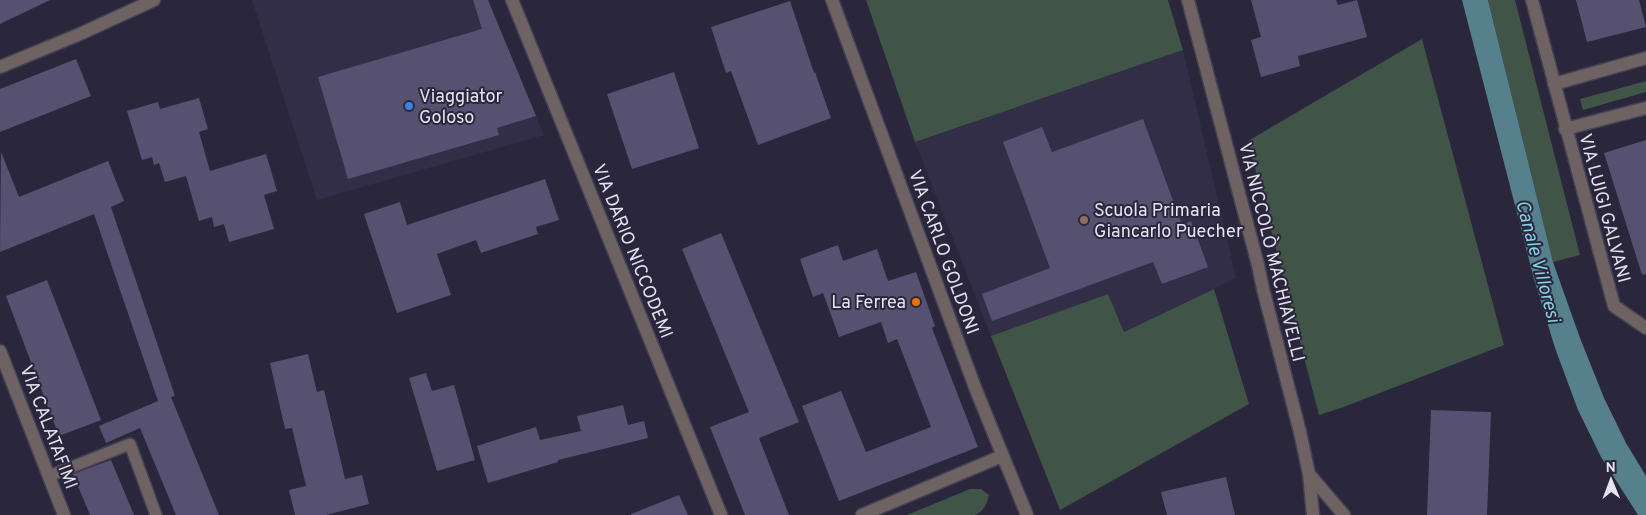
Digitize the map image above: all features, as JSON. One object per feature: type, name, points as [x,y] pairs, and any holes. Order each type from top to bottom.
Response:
[{"type":"street","points":[[0,67],[80,34],[154,0]]},
{"type":"street","name":"VIA DARIO NICCODEMI","points":[[512,0],[721,515]]},
{"type":"street","name":"VIA CARLO GOLDONI","points":[[832,0],[976,390],[1025,514]]},
{"type":"street","name":"VIA NICCOLÒ MACHIAVELLI","points":[[1188,0],[1300,432],[1309,474],[1313,515]]},
{"type":"street","name":"VIA LUIGI GALVANI","points":[[1532,0],[1565,129],[1614,306],[1646,328]]},
{"type":"street","points":[[1554,84],[1646,58]]},
{"type":"street","points":[[1565,129],[1646,108]]},
{"type":"street","name":"VIA CALATAFIMI","points":[[0,351],[64,515]]},
{"type":"street","points":[[862,515],[1002,456]]},
{"type":"street","points":[[1309,474],[1344,515]]},
{"type":"lane","points":[[49,476],[130,444],[156,515]]},
{"type":"shaded area","points":[[252,0],[488,0],[544,135],[317,200]]},
{"type":"shaded area","points":[[866,0],[1168,0],[1183,50],[915,142]]},
{"type":"shaded area","points":[[1488,0],[1515,0],[1580,255],[1553,262]]},
{"type":"shaded area","points":[[1422,39],[1504,345],[1319,415],[1248,141]]},
{"type":"shaded area","name":"Scuola Primaria Giancarlo Puecher","points":[[1183,50],[1236,278],[1124,332],[1108,294],[991,336],[915,142]]},
{"type":"shaded area","points":[[1646,81],[1646,92],[1583,110],[1580,99]]},
{"type":"shaded area","points":[[1214,289],[1249,404],[1060,510],[991,336],[1108,294],[1124,332]]},
{"type":"shaded area","points":[[970,489],[981,489],[989,495],[985,507],[975,515],[907,515]]},
{"type":"water","name":"Canale Villoresi","points":[[1462,0],[1488,0],[1553,262],[1604,398],[1626,443],[1646,476],[1646,515],[1638,515],[1601,457],[1578,410],[1555,348],[1534,279]]},
{"type":"building","points":[[0,0],[50,0],[0,24]]},
{"type":"building","name":"Viaggiator Goloso","points":[[473,0],[488,0],[536,116],[497,128],[499,135],[348,179],[318,77],[482,29]]},
{"type":"building","points":[[1251,0],[1336,0],[1338,5],[1357,0],[1367,37],[1298,56],[1300,66],[1261,77],[1251,40],[1261,37]]},
{"type":"building","points":[[1576,0],[1639,0],[1646,27],[1587,42]]},
{"type":"building","points":[[790,1],[831,118],[758,145],[731,71],[726,73],[711,27]]},
{"type":"building","points":[[76,59],[91,96],[0,132],[0,89]]},
{"type":"building","points":[[674,72],[699,148],[632,169],[607,94]]},
{"type":"building","points":[[199,98],[208,129],[199,132],[210,171],[266,154],[277,191],[264,195],[274,229],[229,242],[224,224],[214,227],[212,217],[199,221],[186,176],[165,182],[159,163],[154,165],[152,157],[142,160],[127,111],[158,102],[160,109]]},
{"type":"building","points":[[1143,119],[1182,225],[1191,221],[1208,267],[1162,284],[1153,262],[992,321],[982,294],[1050,268],[1003,142],[1042,127],[1052,152]]},
{"type":"building","points":[[1646,140],[1646,274],[1642,275],[1604,153]]},
{"type":"building","points":[[1,152],[19,197],[108,161],[124,201],[111,207],[175,396],[171,397],[219,515],[176,515],[140,428],[106,443],[99,426],[158,401],[94,214],[0,252]]},
{"type":"building","points":[[545,179],[559,220],[536,227],[538,234],[481,253],[476,240],[437,254],[451,295],[397,313],[364,214],[400,202],[407,225]]},
{"type":"building","points":[[721,233],[799,422],[759,438],[789,515],[745,515],[710,427],[749,412],[682,249]]},
{"type":"building","points":[[838,245],[843,261],[877,249],[888,281],[916,272],[935,326],[932,328],[978,447],[839,501],[802,406],[841,391],[866,452],[931,427],[897,339],[888,343],[881,322],[839,337],[823,293],[813,297],[800,259]]},
{"type":"building","points":[[47,280],[101,420],[59,436],[6,296]]},
{"type":"building","points":[[308,354],[317,392],[324,390],[345,479],[362,475],[369,504],[326,515],[295,515],[289,490],[306,486],[292,428],[285,429],[270,363]]},
{"type":"building","points":[[426,373],[432,391],[454,385],[475,460],[437,471],[409,378]]},
{"type":"building","points":[[623,405],[628,425],[644,421],[648,438],[558,460],[558,462],[488,483],[477,446],[536,427],[540,440],[581,431],[577,416]]},
{"type":"building","points":[[1431,410],[1491,412],[1487,515],[1427,515]]},
{"type":"building","points":[[111,460],[134,515],[90,515],[73,474]]},
{"type":"building","points":[[1226,477],[1235,515],[1167,515],[1161,492]]},
{"type":"building","points":[[679,495],[688,515],[631,515],[631,514]]},
{"type":"place","name":"Viaggiator Goloso","points":[[409,106]]},
{"type":"place","name":"Scuola Primaria Giancarlo Puecher","points":[[1084,220]]},
{"type":"place","name":"La Ferrea","points":[[916,302]]}]
